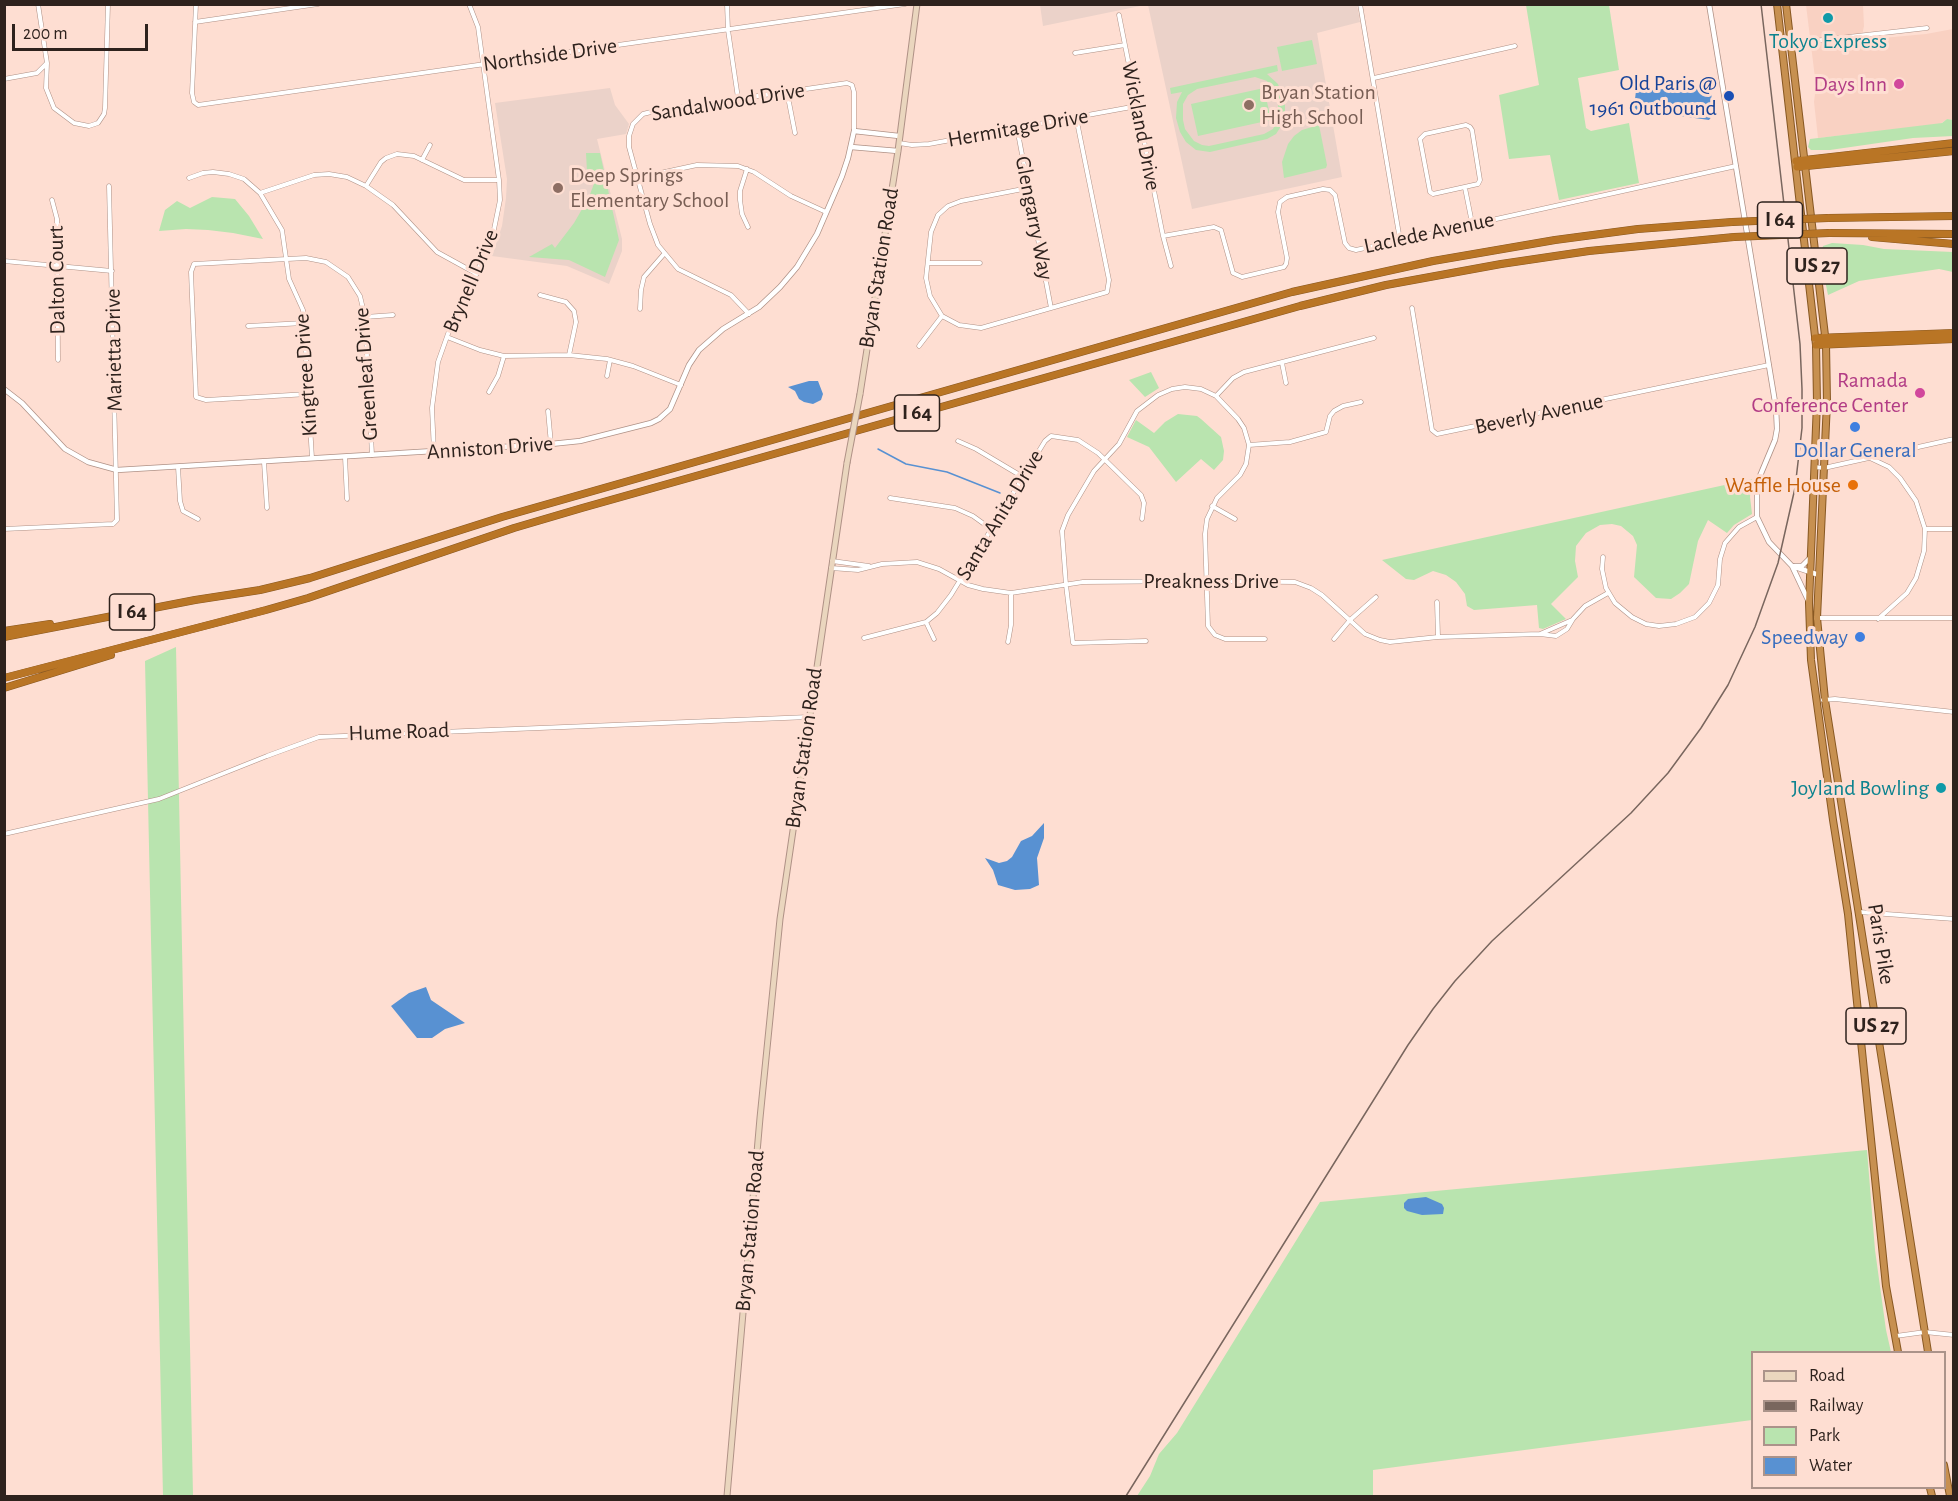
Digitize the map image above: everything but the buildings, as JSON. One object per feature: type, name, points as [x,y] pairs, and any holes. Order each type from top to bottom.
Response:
[{"type":"highway","name":"US 27","points":[[1777,4],[1816,341],[1817,402],[1810,558],[1810,618]]},
{"type":"highway","name":"US 27","points":[[1786,4],[1826,341],[1827,402],[1819,574]]},
{"type":"highway","points":[[1796,164],[1953,143]]},
{"type":"highway","points":[[1805,163],[1953,151]]},
{"type":"highway","name":"I 64","points":[[4,637],[310,579],[514,513],[1293,292],[1422,263],[1555,240],[1638,229],[1828,218],[1953,216]]},
{"type":"highway","name":"I 64","points":[[4,688],[202,627],[308,598],[454,548],[582,508],[1290,309],[1386,285],[1511,262],[1589,251],[1734,237],[1829,233],[1953,234]]},
{"type":"highway","points":[[1846,233],[1953,244]]},
{"type":"highway","points":[[1826,341],[1953,333]]},
{"type":"highway","points":[[1816,341],[1953,339]]},
{"type":"highway","name":"Paris Pike","points":[[1819,574],[1818,618],[1825,700],[1928,1351]]},
{"type":"highway","points":[[4,632],[260,590]]},
{"type":"highway","name":"Paris Pike","points":[[1810,618],[1811,660],[1816,701],[1848,914],[1886,1286],[1899,1351]]},
{"type":"highway","points":[[4,678],[202,627]]},
{"type":"highway","points":[[1848,914],[1858,912]]},
{"type":"highway","points":[[1946,1476],[1950,1497]]},
{"type":"main road","name":"Bryan Station Road","points":[[727,1497],[769,1019],[785,877],[847,463],[860,394],[899,140],[917,4]]},
{"type":"street","points":[[38,4],[47,63],[48,96],[54,108],[74,123],[89,126],[98,123],[105,108],[108,4]]},
{"type":"street","points":[[196,4],[195,22],[318,4]]},
{"type":"street","name":"Brynell Drive","points":[[434,452],[433,395],[438,362],[495,230],[500,200],[478,27],[469,4]]},
{"type":"street","points":[[727,4],[728,30],[738,98]]},
{"type":"street","name":"Northside Drive","points":[[195,22],[192,93],[198,105],[905,4]]},
{"type":"street","points":[[1360,4],[1400,240]]},
{"type":"street","points":[[1709,4],[1776,408],[1777,429],[1771,451],[1757,483],[1757,517],[1769,542],[1797,574],[1809,603]]},
{"type":"street","name":"Wickland Drive","points":[[1119,15],[1171,266]]},
{"type":"street","points":[[1805,42],[1927,28]]},
{"type":"street","points":[[1075,53],[1125,45]]},
{"type":"street","points":[[1374,78],[1515,46]]},
{"type":"street","points":[[4,79],[37,73],[47,63]]},
{"type":"street","name":"Sandalwood Drive","points":[[749,314],[731,295],[678,269],[664,254],[652,232],[637,178],[628,141],[630,130],[638,119],[655,111],[847,83],[852,85]]},
{"type":"street","name":"Anniston Drive","points":[[4,389],[22,403],[64,449],[88,462],[117,470],[551,444],[580,441],[659,419],[670,409],[689,365],[699,350],[723,329],[749,314],[775,293],[811,246],[842,176],[851,147],[855,111],[852,85]]},
{"type":"street","points":[[787,92],[795,134]]},
{"type":"street","name":"Hermitage Drive","points":[[899,140],[912,145],[929,144],[1137,106]]},
{"type":"street","points":[[1028,188],[961,201],[945,209],[934,223],[926,278],[928,292],[942,316],[959,325],[981,328],[1106,293],[1109,284],[1076,117]]},
{"type":"street","points":[[1470,126],[1480,180],[1475,186],[1465,188],[1436,194],[1430,192],[1420,139],[1422,136],[1470,126]]},
{"type":"street","name":"Glengarry Way","points":[[1017,128],[1051,308]]},
{"type":"street","points":[[854,131],[899,140]]},
{"type":"street","points":[[422,160],[430,145]]},
{"type":"street","points":[[851,147],[897,151]]},
{"type":"street","points":[[366,186],[381,162],[386,158],[402,154],[422,160],[464,180],[499,180]]},
{"type":"street","points":[[637,178],[697,165],[729,165],[747,169],[791,196],[826,212]]},
{"type":"street","name":"Laclede Avenue","points":[[1163,236],[1214,227],[1223,234],[1231,268],[1235,275],[1242,277],[1284,267],[1287,258],[1278,212],[1280,202],[1287,197],[1327,189],[1335,195],[1345,243],[1349,248],[1356,250],[1736,166]]},
{"type":"street","points":[[747,169],[740,191],[740,200],[742,214],[748,227]]},
{"type":"street","points":[[189,178],[208,172],[229,174],[244,180],[260,193],[306,176],[321,174],[347,177],[366,186],[398,209],[437,252],[477,274]]},
{"type":"street","name":"Marietta Drive","points":[[4,529],[113,524],[119,514],[109,186]]},
{"type":"street","points":[[1465,188],[1472,224]]},
{"type":"street","name":"Kingtree Drive","points":[[260,193],[282,230],[290,279],[301,302],[312,459]]},
{"type":"street","name":"Dalton Court","points":[[52,200],[57,219],[58,360]]},
{"type":"street","points":[[640,309],[644,278],[664,254]]},
{"type":"street","name":"Greenleaf Drive","points":[[308,394],[197,399],[191,284],[193,265],[198,262],[318,259],[342,271],[357,290],[365,317],[372,455]]},
{"type":"street","points":[[4,261],[112,271]]},
{"type":"street","points":[[928,263],[980,263]]},
{"type":"street","points":[[540,295],[566,302],[574,311],[576,322],[569,355]]},
{"type":"street","name":"Beverly Avenue","points":[[1412,308],[1432,430],[1437,434],[1769,365]]},
{"type":"street","points":[[365,317],[393,315]]},
{"type":"street","points":[[919,346],[942,316]]},
{"type":"street","points":[[248,326],[304,323]]},
{"type":"street","points":[[447,337],[480,350],[504,356],[569,355],[610,360],[633,366],[681,385]]},
{"type":"street","points":[[1216,396],[1233,378],[1244,372],[1374,338]]},
{"type":"street","points":[[489,392],[498,376],[504,356]]},
{"type":"street","points":[[607,376],[610,360]]},
{"type":"street","points":[[1282,363],[1286,383]]},
{"type":"street","points":[[1146,641],[1073,643],[1062,537],[1064,522],[1094,471],[1119,444],[1137,411],[1158,395],[1185,387],[1201,389],[1216,396],[1238,419],[1244,428],[1249,445],[1246,464],[1240,475],[1217,498],[1207,519],[1205,534],[1208,626],[1215,635],[1224,639],[1265,639]]},
{"type":"street","points":[[1249,445],[1290,442],[1326,432],[1334,411],[1343,406],[1362,402]]},
{"type":"street","points":[[548,411],[551,444]]},
{"type":"street","name":"Santa Anita Drive","points":[[926,622],[945,605],[1045,441],[1051,436],[1069,438],[1086,444],[1104,459],[1141,495],[1144,503],[1142,519]]},
{"type":"street","points":[[1814,467],[1824,468],[1953,439]]},
{"type":"street","points":[[958,441],[1023,477]]},
{"type":"street","points":[[345,457],[347,499]]},
{"type":"street","points":[[1870,458],[1889,467],[1900,478],[1919,508],[1925,530],[1924,551],[1916,578],[1907,593],[1878,619]]},
{"type":"street","points":[[264,462],[267,508]]},
{"type":"street","points":[[178,468],[180,501],[183,511],[198,519]]},
{"type":"street","points":[[890,498],[955,508],[973,516],[991,529]]},
{"type":"street","points":[[1212,506],[1235,519]]},
{"type":"street","points":[[1603,557],[1604,579],[1608,593],[1627,614],[1646,624],[1664,626],[1689,620],[1705,608],[1713,597],[1719,580],[1721,554],[1729,537],[1738,527],[1757,517]]},
{"type":"street","points":[[1925,530],[1953,529]]},
{"type":"street","points":[[1792,566],[1802,566],[1810,558]]},
{"type":"street","name":"Preakness Drive","points":[[832,561],[870,566]]},
{"type":"street","name":"Preakness Drive","points":[[831,568],[858,570],[870,566],[917,562],[939,569],[968,585],[1011,593],[1083,582],[1206,580],[1295,582],[1317,591],[1365,634],[1390,642],[1438,637],[1540,634],[1556,636],[1567,629],[1585,606],[1608,593]]},
{"type":"street","points":[[1792,566],[1810,574]]},
{"type":"street","points":[[1797,574],[1819,574]]},
{"type":"street","points":[[1008,642],[1011,625],[1011,593]]},
{"type":"street","points":[[1334,639],[1350,620],[1376,597]]},
{"type":"street","points":[[1437,602],[1438,637]]},
{"type":"street","points":[[1895,605],[1896,613],[1902,618]]},
{"type":"street","points":[[1810,618],[1953,618]]},
{"type":"street","name":"Preakness Drive","points":[[1540,634],[1573,619]]},
{"type":"street","points":[[864,638],[926,622],[934,639]]},
{"type":"street","points":[[1816,701],[1953,712]]},
{"type":"street","name":"Hume Road","points":[[4,834],[159,799],[305,741],[326,736],[809,717]]},
{"type":"street","points":[[1858,912],[1953,919]]},
{"type":"street","points":[[1895,1336],[1925,1332],[1953,1335]]},
{"type":"shaded area","points":[[1040,4],[1145,5],[1043,26]]},
{"type":"shaded area","name":"Bryan Station High School","points":[[1148,5],[1357,5],[1360,22],[1317,33],[1342,177],[1192,209]]},
{"type":"shaded area","points":[[1806,5],[1863,5],[1864,26],[1861,40],[1953,29],[1953,120],[1947,119],[1940,124],[1818,138],[1814,102],[1816,86]]},
{"type":"shaded area","name":"Deep Springs Elementary School","points":[[610,88],[615,105],[629,124],[626,134],[597,139],[622,239],[622,251],[609,284],[567,266],[492,256],[502,226],[507,179],[495,103]]},
{"type":"green space","points":[[1526,5],[1609,5],[1619,70],[1578,78],[1586,128],[1591,131],[1629,123],[1639,183],[1559,200],[1550,155],[1509,159],[1499,95],[1539,85]]},
{"type":"green space","points":[[1312,40],[1317,64],[1282,71],[1277,47]]},
{"type":"green space","points":[[1277,65],[1278,71],[1267,74],[1278,84],[1285,102],[1285,120],[1276,134],[1267,139],[1210,152],[1196,150],[1186,142],[1176,118],[1177,102],[1182,92],[1171,94],[1170,88]],"holes":[[[1255,77],[1267,81],[1277,96],[1279,116],[1273,129],[1264,134],[1209,146],[1194,141],[1185,129],[1183,104],[1188,95],[1197,89]]]},
{"type":"green space","points":[[1264,88],[1271,120],[1198,136],[1191,104]]},
{"type":"green space","points":[[1947,119],[1953,120],[1953,136],[1913,138],[1830,150],[1811,150],[1808,147],[1810,139],[1942,123]]},
{"type":"green space","points":[[1319,125],[1326,168],[1284,178],[1282,162],[1288,144],[1302,130]]},
{"type":"green space","points":[[586,153],[600,153],[619,240],[605,277],[569,260],[529,257],[552,244],[555,248],[574,223],[589,197],[595,181],[587,172]]},
{"type":"green space","points":[[212,197],[235,199],[263,239],[208,230],[159,231],[165,210],[177,201],[190,208]]},
{"type":"green space","points":[[1832,243],[1884,249],[1953,252],[1953,272],[1939,269],[1859,281],[1828,295],[1820,256],[1823,246]]},
{"type":"green space","points":[[1151,372],[1159,388],[1145,397],[1129,380]]},
{"type":"green space","points":[[1178,414],[1197,416],[1201,419],[1221,437],[1224,451],[1223,460],[1214,470],[1201,459],[1176,482],[1149,447],[1127,437],[1136,420],[1154,433]]},
{"type":"green space","points":[[1752,479],[1750,497],[1752,514],[1734,525],[1727,533],[1708,520],[1698,541],[1689,584],[1671,599],[1656,598],[1634,577],[1637,545],[1633,536],[1621,526],[1600,525],[1586,533],[1576,546],[1575,561],[1578,577],[1551,604],[1566,619],[1543,629],[1539,628],[1537,605],[1474,610],[1467,606],[1465,594],[1456,582],[1446,575],[1433,571],[1414,580],[1406,579],[1382,560]]},
{"type":"green space","points":[[176,647],[193,1496],[163,1496],[145,661]]},
{"type":"green space","points":[[1867,1150],[1875,1250],[1891,1351],[1751,1351],[1751,1420],[1373,1470],[1373,1496],[1137,1496],[1150,1476],[1159,1454],[1177,1433],[1320,1202]]},
{"type":"water","points":[[1710,86],[1713,115],[1709,120],[1637,110],[1634,107],[1636,91]]},
{"type":"water","points":[[818,381],[823,394],[821,400],[813,404],[799,399],[795,391],[788,387]]},
{"type":"water","points":[[1044,823],[1044,838],[1037,858],[1039,885],[1030,889],[1015,890],[998,885],[993,870],[985,858],[999,863],[1007,861],[1012,857],[1021,841],[1032,836]]},
{"type":"water","points":[[426,987],[431,1000],[465,1023],[445,1029],[432,1038],[417,1038],[391,1006],[409,993]]},
{"type":"water","points":[[1426,1197],[1442,1204],[1443,1214],[1422,1215],[1404,1208],[1404,1203],[1408,1199]]},
{"type":"waterway","points":[[878,449],[906,464],[947,472],[1000,493]]},
{"type":"railway","points":[[1126,1496],[1408,1045],[1433,1009],[1492,941],[1631,813],[1668,773],[1701,728],[1728,685],[1755,627],[1778,563],[1795,488],[1802,428],[1800,344],[1761,4]]},
{"type":"place","name":"Tokyo Express","points":[[1828,18]]},
{"type":"place","name":"Days Inn","points":[[1899,84]]},
{"type":"place","name":"Old Paris @ 1961 Outbound","points":[[1729,96]]},
{"type":"place","name":"Bryan Station High School","points":[[1249,105]]},
{"type":"place","name":"Deep Springs Elementary School","points":[[558,188]]},
{"type":"place","name":"Ramada Conference Center","points":[[1920,393]]},
{"type":"place","name":"Dollar General","points":[[1855,427]]},
{"type":"place","name":"Waffle House","points":[[1853,485]]},
{"type":"place","name":"Speedway","points":[[1860,637]]},
{"type":"place","name":"Joyland Bowling","points":[[1941,788]]}]
